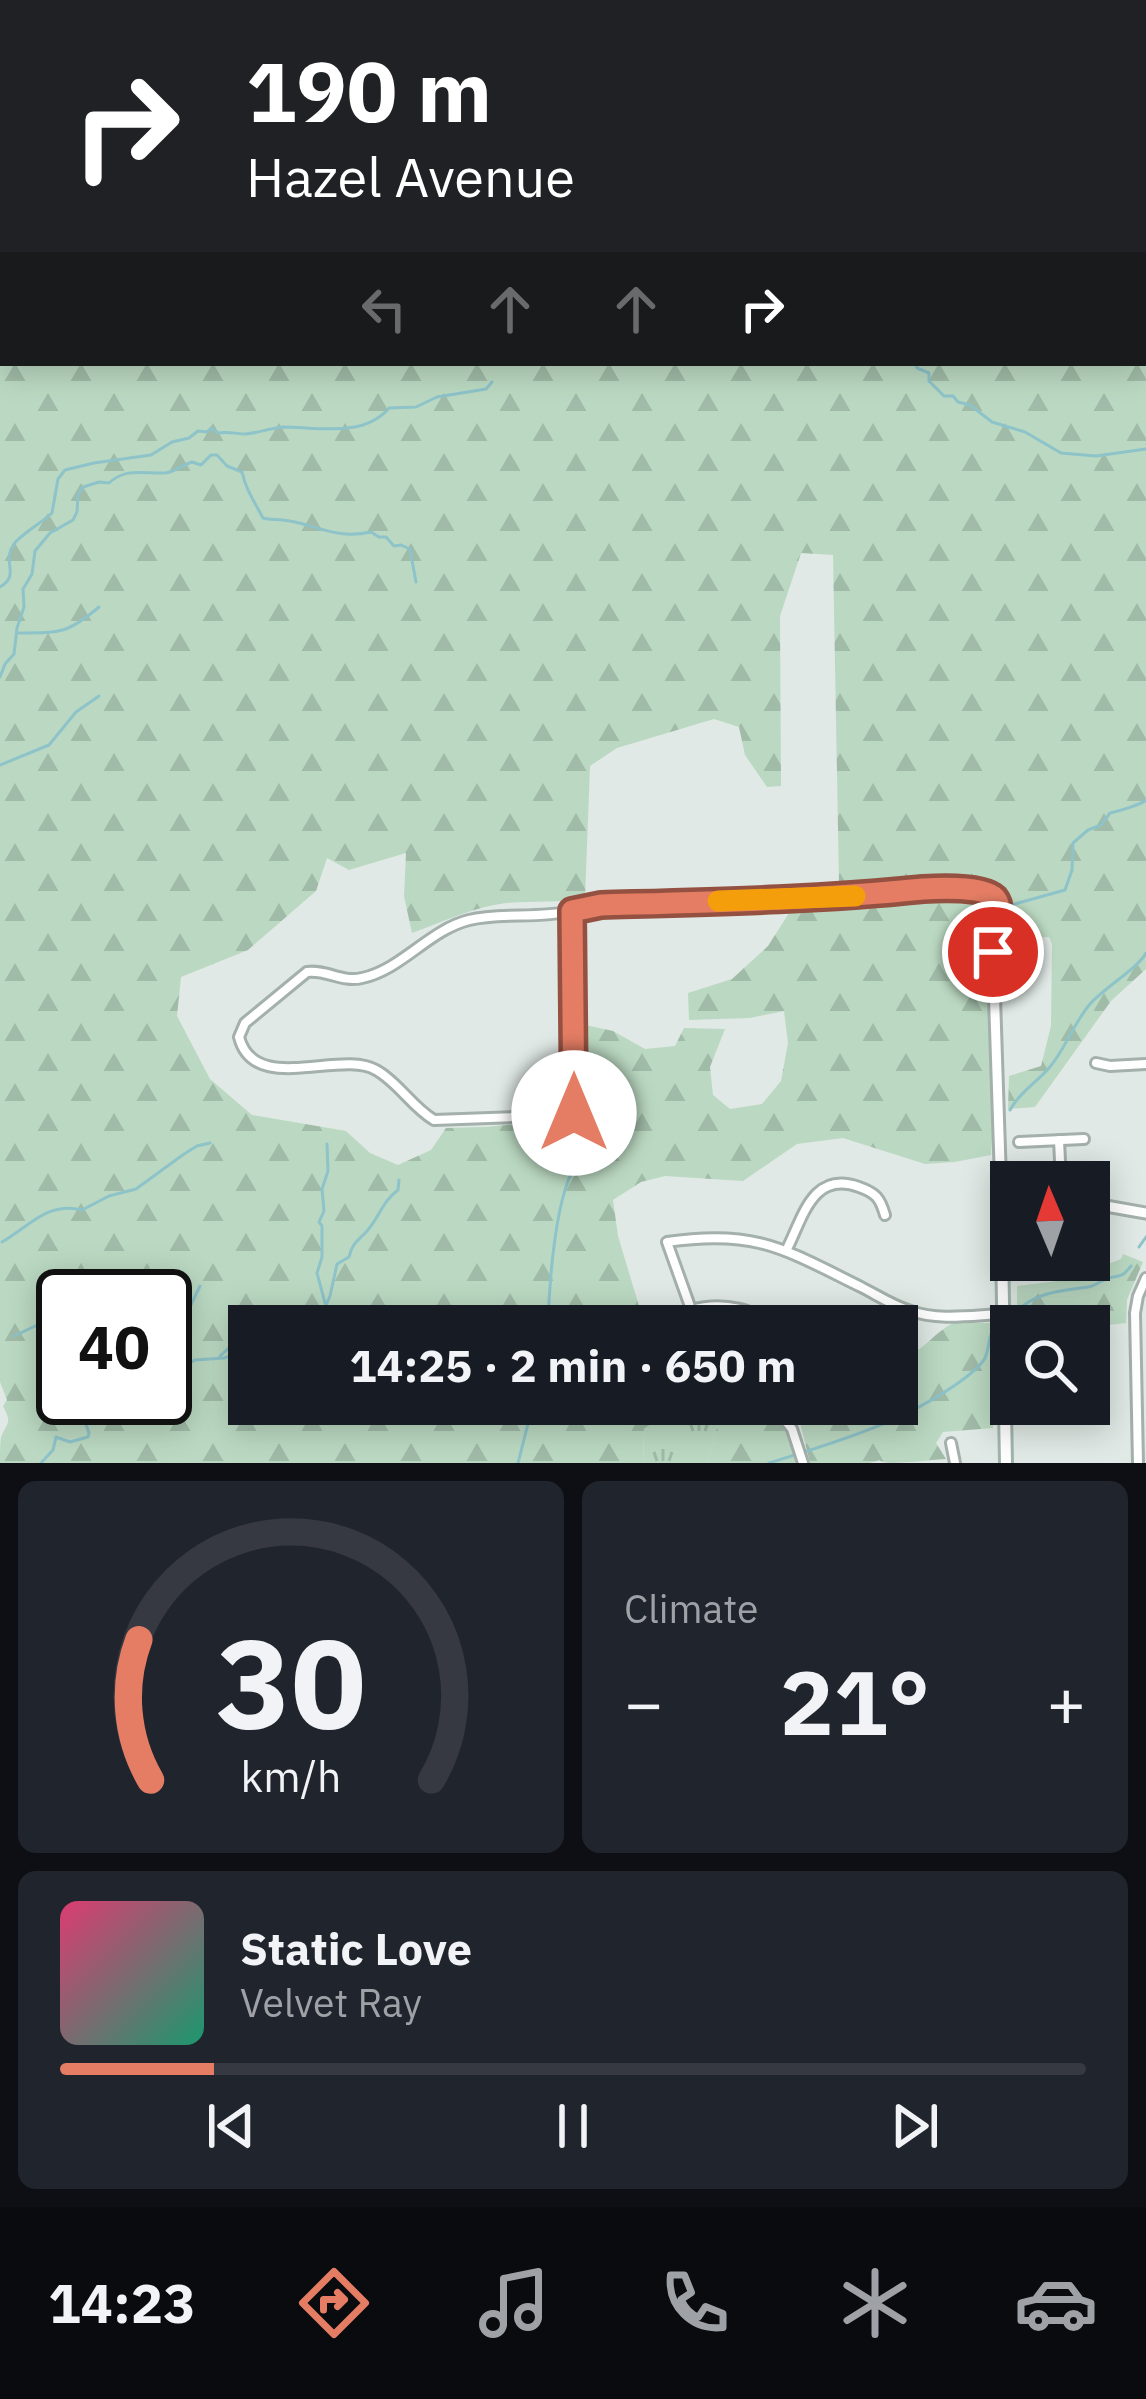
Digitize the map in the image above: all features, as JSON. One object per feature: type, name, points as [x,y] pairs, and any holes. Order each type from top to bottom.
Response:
[{"type":"main road","points":[[1005,1425],[1006,1463]]},
{"type":"street","points":[[572,911],[574,1114],[438,1121],[371,1067],[280,1068],[254,1058],[239,1042],[242,1027],[300,977],[317,971],[360,979],[460,922],[601,905],[977,891],[997,900],[999,911],[993,956],[1004,1161]]},
{"type":"street","points":[[1096,1063],[1146,1064]]},
{"type":"street","points":[[1019,1142],[1084,1139]]},
{"type":"street","points":[[1060,1140],[1060,1161]]},
{"type":"street","points":[[787,1251],[810,1201],[829,1185],[846,1183],[875,1194],[885,1215]]},
{"type":"street","points":[[1110,1207],[1146,1213]]},
{"type":"street","points":[[689,1305],[667,1242],[731,1237],[787,1251],[917,1313],[990,1315]]},
{"type":"street","points":[[1138,1463],[1135,1313],[1146,1278]]},
{"type":"street","points":[[788,1425],[803,1462]]},
{"type":"street","points":[[951,1442],[955,1463]]},
{"type":"green space","points":[[0,366],[1146,366],[1146,969],[1111,1001],[1035,1107],[1008,1109],[1009,1076],[1041,1066],[1051,1026],[1049,937],[1002,939],[1006,901],[1002,891],[992,886],[925,881],[839,883],[833,555],[801,553],[780,616],[781,786],[767,787],[745,755],[739,727],[714,719],[617,748],[590,766],[585,898],[494,905],[412,933],[404,896],[406,853],[349,870],[327,858],[316,891],[248,950],[181,977],[177,1016],[210,1079],[252,1115],[346,1131],[370,1153],[398,1165],[431,1150],[446,1128],[580,1119],[581,1024],[613,1031],[645,1049],[675,1046],[684,1028],[725,1029],[710,1067],[713,1095],[730,1109],[762,1104],[781,1081],[788,1043],[784,1011],[750,1018],[689,1020],[688,993],[732,979],[768,946],[796,902],[928,893],[981,900],[991,912],[985,943],[991,1155],[925,1164],[843,1138],[797,1144],[743,1181],[665,1176],[641,1182],[613,1200],[618,1236],[639,1305],[228,1305],[228,1425],[650,1425],[644,1429],[643,1463],[0,1463],[7,1400],[0,1382]]},
{"type":"green space","points":[[1123,1254],[1143,1262],[1127,1300],[1126,1323],[1110,1325],[1110,1305],[1017,1305],[1017,1286],[1110,1281],[1110,1263]]},
{"type":"green space","points":[[953,1323],[990,1323],[993,1428],[943,1432],[936,1443],[946,1459],[810,1463],[801,1425],[918,1425],[918,1349]]},
{"type":"green space","points":[[650,1425],[718,1425],[707,1463],[643,1463],[644,1429]]},
{"type":"green space","points":[[718,1425],[783,1425],[799,1463],[707,1463]]},
{"type":"waterway","points":[[916,366],[929,373],[929,381],[944,396],[953,396],[992,422],[1025,432],[1061,453],[1096,456],[1146,449]]},
{"type":"waterway","points":[[0,587],[9,578],[14,544],[52,513],[58,479],[65,470],[151,455],[211,428],[218,433],[246,434],[283,427],[354,427],[389,408],[416,407],[437,397],[486,389],[492,382]]},
{"type":"waterway","points":[[0,677],[14,654],[23,589],[32,574],[35,551],[50,533],[73,520],[83,487],[109,483],[129,473],[168,472],[192,462],[201,465],[217,455],[242,472],[263,518],[336,533],[371,532],[386,537],[394,546],[410,549],[416,582]]},
{"type":"waterway","points":[[19,633],[62,630],[99,607]]},
{"type":"waterway","points":[[0,765],[49,745],[76,712],[99,696]]},
{"type":"waterway","points":[[1011,905],[1065,890],[1073,843],[1101,825],[1110,813],[1146,800]]},
{"type":"waterway","points":[[1010,1110],[1055,1061],[1090,1004],[1146,953]]},
{"type":"waterway","points":[[549,1305],[555,1239],[571,1174],[585,1155],[631,1121]]},
{"type":"waterway","points":[[2,1242],[48,1212],[82,1210],[136,1189],[184,1154],[210,1143]]},
{"type":"waterway","points":[[325,1303],[317,1273],[322,1257],[319,1222],[324,1211],[327,1144]]},
{"type":"waterway","points":[[326,1305],[337,1264],[349,1257],[398,1190],[399,1180]]},
{"type":"waterway","points":[[1139,1247],[1146,1237]]},
{"type":"waterway","points":[[1024,1305],[1041,1296],[1122,1275],[1131,1266]]},
{"type":"waterway","points":[[192,1303],[200,1286]]},
{"type":"waterway","points":[[14,1336],[36,1326]]},
{"type":"waterway","points":[[769,1463],[871,1429],[920,1406],[981,1364],[990,1340]]},
{"type":"waterway","points":[[220,1356],[228,1349]]},
{"type":"waterway","points":[[192,1362],[228,1357]]},
{"type":"waterway","points":[[41,1463],[53,1450],[56,1437],[70,1442],[88,1437],[86,1425]]},
{"type":"waterway","points":[[518,1463],[528,1425]]},
{"type":"slow traffic","points":[[718,901],[855,896]]},
{"type":"route","points":[[574,1113],[572,911],[592,905],[977,891],[992,896],[999,906],[993,952]]}]
